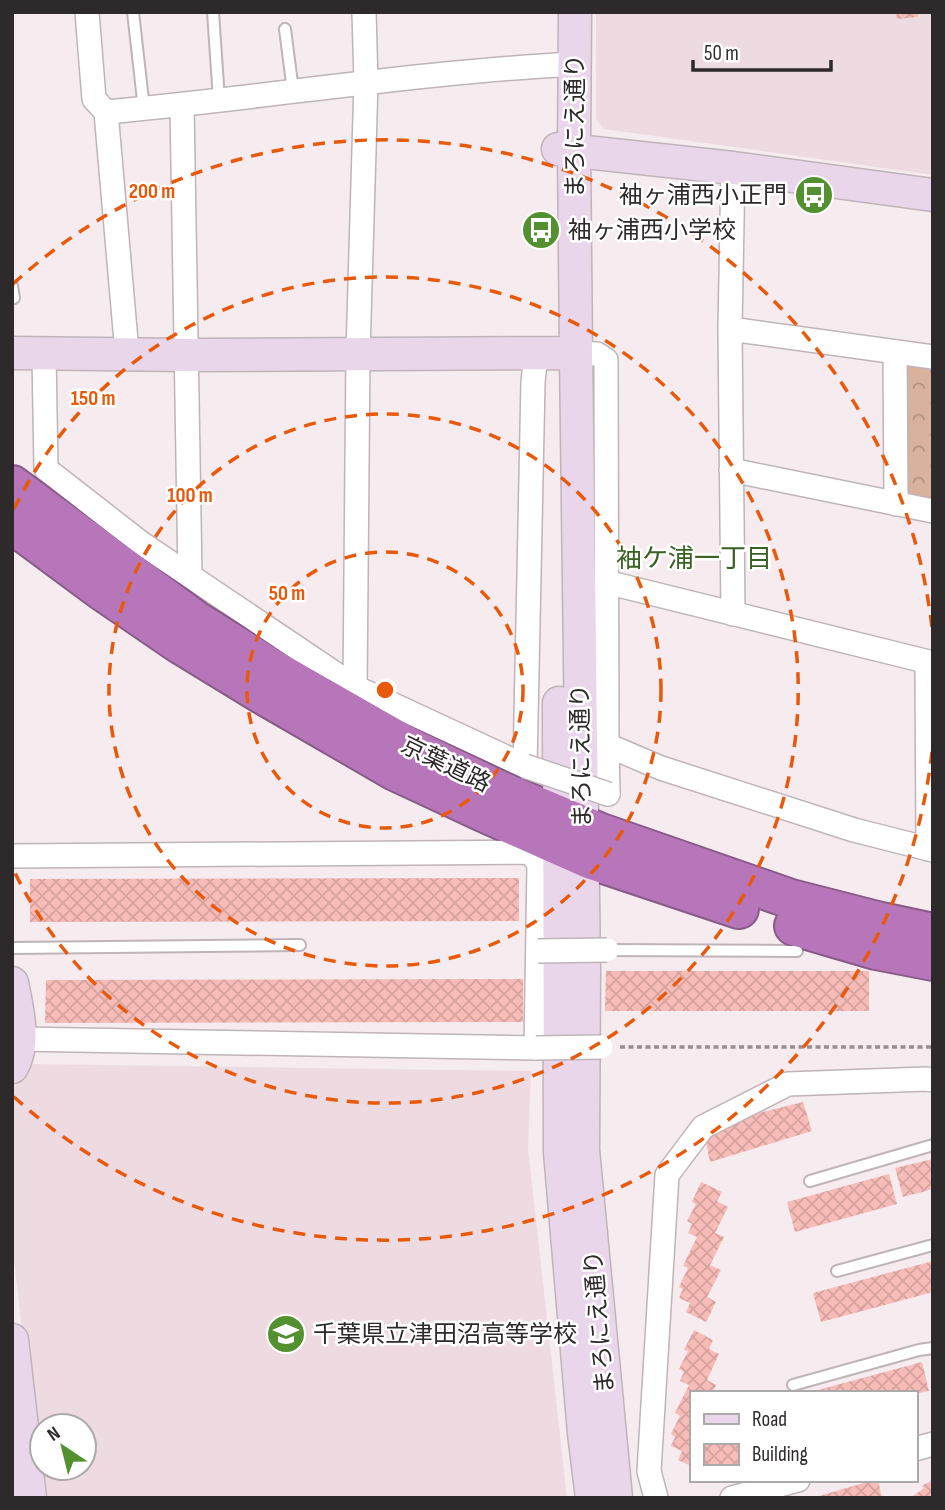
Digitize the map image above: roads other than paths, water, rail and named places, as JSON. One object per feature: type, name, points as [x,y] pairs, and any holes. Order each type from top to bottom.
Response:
[{"type":"highway","name":"京葉道路","points":[[12,485],[177,642],[395,771],[483,813],[570,836],[646,849],[792,899],[933,933]]},
{"type":"highway","name":"京葉道路","points":[[12,524],[109,577]]},
{"type":"highway","name":"京葉道路","points":[[570,836],[671,887],[876,950],[933,961]]},
{"type":"street","points":[[87,12],[94,99],[106,112],[127,353]]},
{"type":"street","points":[[355,687],[358,354],[366,82],[364,12]]},
{"type":"street","name":"まろにえ通り","points":[[556,12],[565,64],[566,149],[557,353],[570,836],[560,1152],[592,1498]]},
{"type":"street","name":"まろにえ通り","points":[[565,64],[575,12]]},
{"type":"street","points":[[106,112],[182,106],[366,82],[565,64]]},
{"type":"street","points":[[182,106],[190,576]]},
{"type":"street","points":[[566,149],[933,195]]},
{"type":"street","points":[[733,168],[730,329],[733,614]]},
{"type":"street","points":[[730,329],[933,357]]},
{"type":"street","points":[[895,352],[895,504]]},
{"type":"street","points":[[12,353],[557,353],[597,354],[606,360],[608,794],[525,766],[355,687],[141,543],[46,469],[44,354]]},
{"type":"street","points":[[525,766],[533,395],[557,353]]},
{"type":"street","points":[[731,470],[933,511]]},
{"type":"street","points":[[606,582],[930,662],[930,849],[854,830],[661,768],[607,745]]},
{"type":"street","name":"まろにえ通り","points":[[570,836],[584,969],[583,1150],[616,1498]]},
{"type":"street","points":[[12,856],[531,852],[539,865],[536,1048]]},
{"type":"street","points":[[538,951],[607,950]]},
{"type":"street","points":[[12,983],[16,1053],[601,1047]]},
{"type":"street","points":[[656,1498],[649,1471],[667,1175],[703,1127],[788,1084],[933,1080]]},
{"type":"street","points":[[12,1339],[30,1498]]},
{"type":"street","points":[[732,1498],[791,1482]]},
{"type":"lane","points":[[133,12],[144,109]]},
{"type":"lane","points":[[213,12],[219,100]]},
{"type":"lane","points":[[285,29],[293,91]]},
{"type":"lane","points":[[12,948],[300,945]]},
{"type":"lane","points":[[607,950],[797,951]]},
{"type":"lane","points":[[810,1181],[933,1145]]},
{"type":"lane","points":[[838,1272],[933,1245]]},
{"type":"lane","points":[[793,1385],[933,1348]]},
{"type":"place","name":"袖ヶ浦西小正門","points":[[814,195]]},
{"type":"place","name":"袖ヶ浦西小学校","points":[[541,230]]},
{"type":"place","name":"千葉県立津田沼高等学校","points":[[286,1334]]},
{"type":"district","name":"袖ケ浦一丁目","points":[[694,558]]}]
